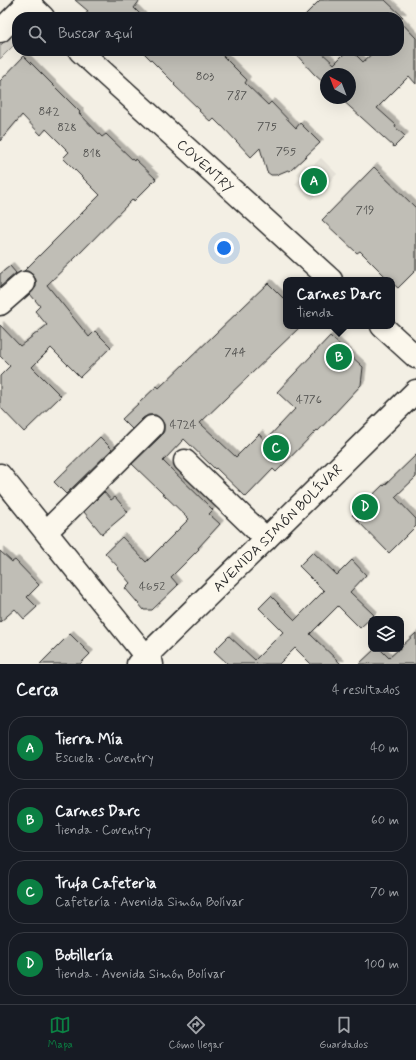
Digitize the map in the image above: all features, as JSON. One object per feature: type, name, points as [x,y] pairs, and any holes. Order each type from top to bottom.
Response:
[{"type":"street","points":[[23,12],[32,5]]},
{"type":"street","points":[[0,30],[12,21]]},
{"type":"street","name":"COVENTRY","points":[[85,56],[328,277]]},
{"type":"street","points":[[0,304],[24,283]]},
{"type":"street","points":[[385,329],[416,357]]},
{"type":"street","name":"AVENIDA SIMÓN BOLÍVAR","points":[[145,661],[416,390]]},
{"type":"street","points":[[46,532],[152,427]]},
{"type":"street","points":[[185,461],[266,539]]},
{"type":"street","points":[[0,475],[46,532],[145,661]]},
{"type":"shaded area","points":[[12,34],[12,47],[0,59],[0,46]]},
{"type":"shaded area","points":[[321,158],[337,174],[311,200],[295,184],[301,178],[297,173],[305,164],[310,168]]},
{"type":"building","points":[[75,0],[140,0],[134,8],[138,12],[87,12]]},
{"type":"building","points":[[320,0],[385,0],[398,12],[308,12]]},
{"type":"building","points":[[404,25],[416,38],[416,84],[409,76],[377,108],[396,125],[395,127],[405,136],[394,147],[347,104],[356,104],[356,68],[320,68],[320,80],[298,56],[325,56],[334,64],[342,56],[357,56],[363,62],[370,56],[404,56]]},
{"type":"building","points":[[24,56],[80,112],[79,113],[102,137],[106,134],[134,161],[135,159],[156,179],[134,201],[133,199],[47,285],[89,337],[95,331],[111,347],[80,377],[51,348],[32,367],[61,396],[24,432],[0,407],[0,376],[10,366],[0,356],[0,325],[20,346],[47,325],[35,311],[40,306],[30,294],[36,287],[36,280],[28,271],[24,271],[100,195],[63,158],[69,152],[46,129],[41,135],[22,115],[0,141],[0,81]]},
{"type":"building","points":[[147,56],[223,56],[247,80],[245,83],[268,105],[271,102],[296,128],[300,123],[320,143],[290,171],[288,170],[276,175],[271,175],[267,172],[260,148],[251,157],[222,126],[214,119],[211,122],[199,111],[200,110],[174,85],[175,84]]},
{"type":"building","points":[[374,167],[416,208],[416,270],[398,288],[395,286],[395,277],[386,277],[360,251],[357,253],[322,220]]},
{"type":"building","points":[[10,266],[16,273],[0,287],[0,274]]},
{"type":"building","points":[[268,283],[283,298],[283,329],[298,329],[200,423],[236,457],[259,434],[265,441],[295,409],[277,392],[330,336],[363,367],[361,385],[318,431],[317,430],[276,472],[273,469],[246,497],[184,439],[163,461],[213,510],[209,514],[220,524],[198,548],[199,549],[171,577],[178,585],[152,610],[144,610],[125,588],[130,583],[105,553],[122,537],[146,562],[189,519],[132,464],[161,436],[164,431],[164,424],[156,415],[148,415],[132,429],[122,419],[157,386],[159,388]]},
{"type":"building","points":[[100,437],[112,449],[66,494],[54,482]]},
{"type":"building","points":[[416,455],[416,477],[395,497],[416,519],[416,526],[389,553],[352,515]]},
{"type":"building","points":[[104,492],[111,500],[115,497],[128,512],[102,534],[84,512]]},
{"type":"building","points":[[0,551],[12,562],[15,560],[39,585],[27,597],[37,607],[24,619],[15,609],[0,622]]},
{"type":"building","points":[[313,552],[337,575],[352,560],[366,575],[350,592],[374,615],[368,616],[368,621],[360,628],[338,606],[310,634],[341,664],[311,664],[295,648],[279,664],[228,664],[214,651],[229,636],[255,660],[283,632],[259,608],[271,596],[295,620],[324,591],[299,566]]},
{"type":"building","points":[[416,633],[416,664],[359,664],[372,652],[383,652],[389,658],[396,652],[404,652],[404,644]]},
{"type":"building","points":[[70,634],[90,654],[80,664],[40,664]]},
{"type":"place","name":"Tierra Mía","points":[[314,181]]},
{"type":"place","name":"Carnes Darc","points":[[339,357]]},
{"type":"place","name":"Trufa Cafeterìa","points":[[276,448]]},
{"type":"place","name":"Botillería","points":[[365,507]]}]
